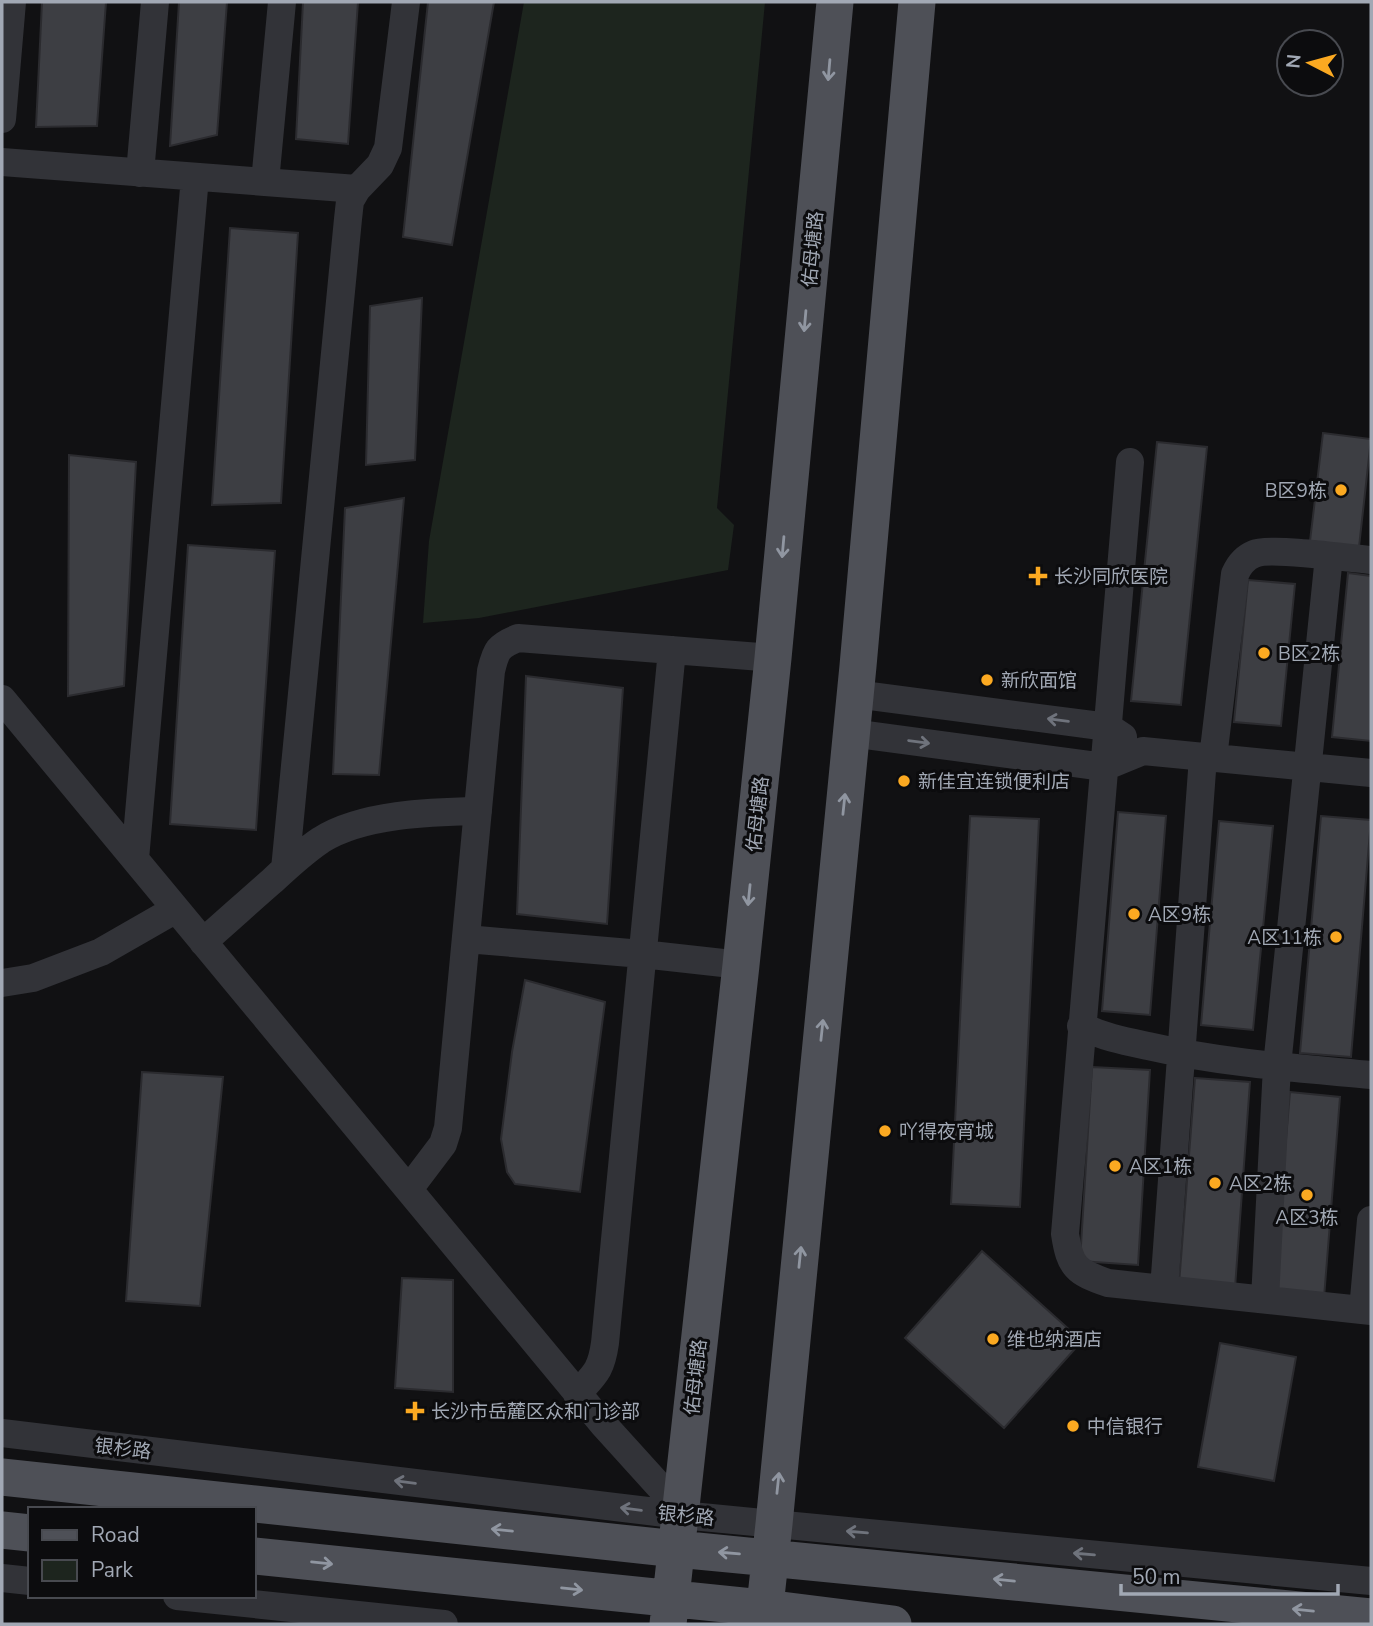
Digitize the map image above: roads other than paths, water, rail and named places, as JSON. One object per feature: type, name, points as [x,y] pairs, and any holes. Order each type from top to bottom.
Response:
[{"type":"main road","name":"佑母塘路","points":[[669,1611],[773,658],[835,2]]},
{"type":"main road","points":[[763,1616],[855,694],[918,2]]},
{"type":"main road","name":"银杉路","points":[[2,1477],[680,1524],[771,1541],[1371,1617]]},
{"type":"main road","points":[[2,1530],[28,1533]]},
{"type":"main road","points":[[256,1556],[669,1611],[893,1624]]},
{"type":"street","points":[[2,119],[12,2]]},
{"type":"street","points":[[141,173],[155,2]]},
{"type":"street","points":[[265,182],[282,2]]},
{"type":"street","points":[[285,869],[348,219],[351,201],[357,189],[380,165],[388,148],[406,2]]},
{"type":"street","points":[[2,162],[357,189]]},
{"type":"street","points":[[135,859],[195,177]]},
{"type":"street","points":[[1130,462],[1081,1026],[1065,1234],[1067,1248],[1073,1264],[1081,1271],[1108,1283],[1367,1310],[1371,1220]]},
{"type":"street","points":[[1164,1289],[1208,757],[1235,574],[1241,563],[1255,553],[1274,552],[1371,560]]},
{"type":"street","points":[[1265,1299],[1277,1066],[1329,556]]},
{"type":"street","points":[[409,1189],[443,1144],[448,1128],[491,671],[495,653],[504,644],[518,638],[773,658]]},
{"type":"street","points":[[577,1394],[602,1362],[605,1343],[672,650]]},
{"type":"street","points":[[855,694],[1108,727],[1143,751]]},
{"type":"street","points":[[2,699],[603,1424],[680,1524]]},
{"type":"street","points":[[851,733],[1104,767],[1143,751],[1371,773]]},
{"type":"street","points":[[203,942],[323,839],[357,824],[437,811],[478,811]]},
{"type":"street","points":[[2,983],[33,978],[101,952],[176,909]]},
{"type":"street","points":[[466,939],[741,965]]},
{"type":"street","points":[[1081,1026],[1099,1035],[1221,1061],[1371,1075]]},
{"type":"street","name":"银杉路","points":[[2,1433],[680,1524]]},
{"type":"street","name":"银杉路","points":[[771,1541],[1371,1581]]},
{"type":"street","points":[[2,1578],[28,1581]]},
{"type":"street","points":[[196,1598],[444,1624]]},
{"type":"place","name":"B区9栋","points":[[1341,490]]},
{"type":"place","name":"长沙同欣医院","points":[[1038,576]]},
{"type":"place","name":"B区2栋","points":[[1264,653]]},
{"type":"place","name":"新欣面馆","points":[[987,680]]},
{"type":"place","name":"新佳宜连锁便利店","points":[[904,781]]},
{"type":"place","name":"A区9栋","points":[[1134,914]]},
{"type":"place","name":"A区11栋","points":[[1336,937]]},
{"type":"place","name":"吖得夜宵城","points":[[885,1131]]},
{"type":"place","name":"A区1栋","points":[[1115,1166]]},
{"type":"place","name":"A区2栋","points":[[1215,1183]]},
{"type":"place","name":"A区3栋","points":[[1307,1195]]},
{"type":"place","name":"维也纳酒店","points":[[993,1339]]},
{"type":"place","name":"长沙市岳麓区众和门诊部","points":[[415,1411]]},
{"type":"place","name":"中信银行","points":[[1073,1426]]}]
